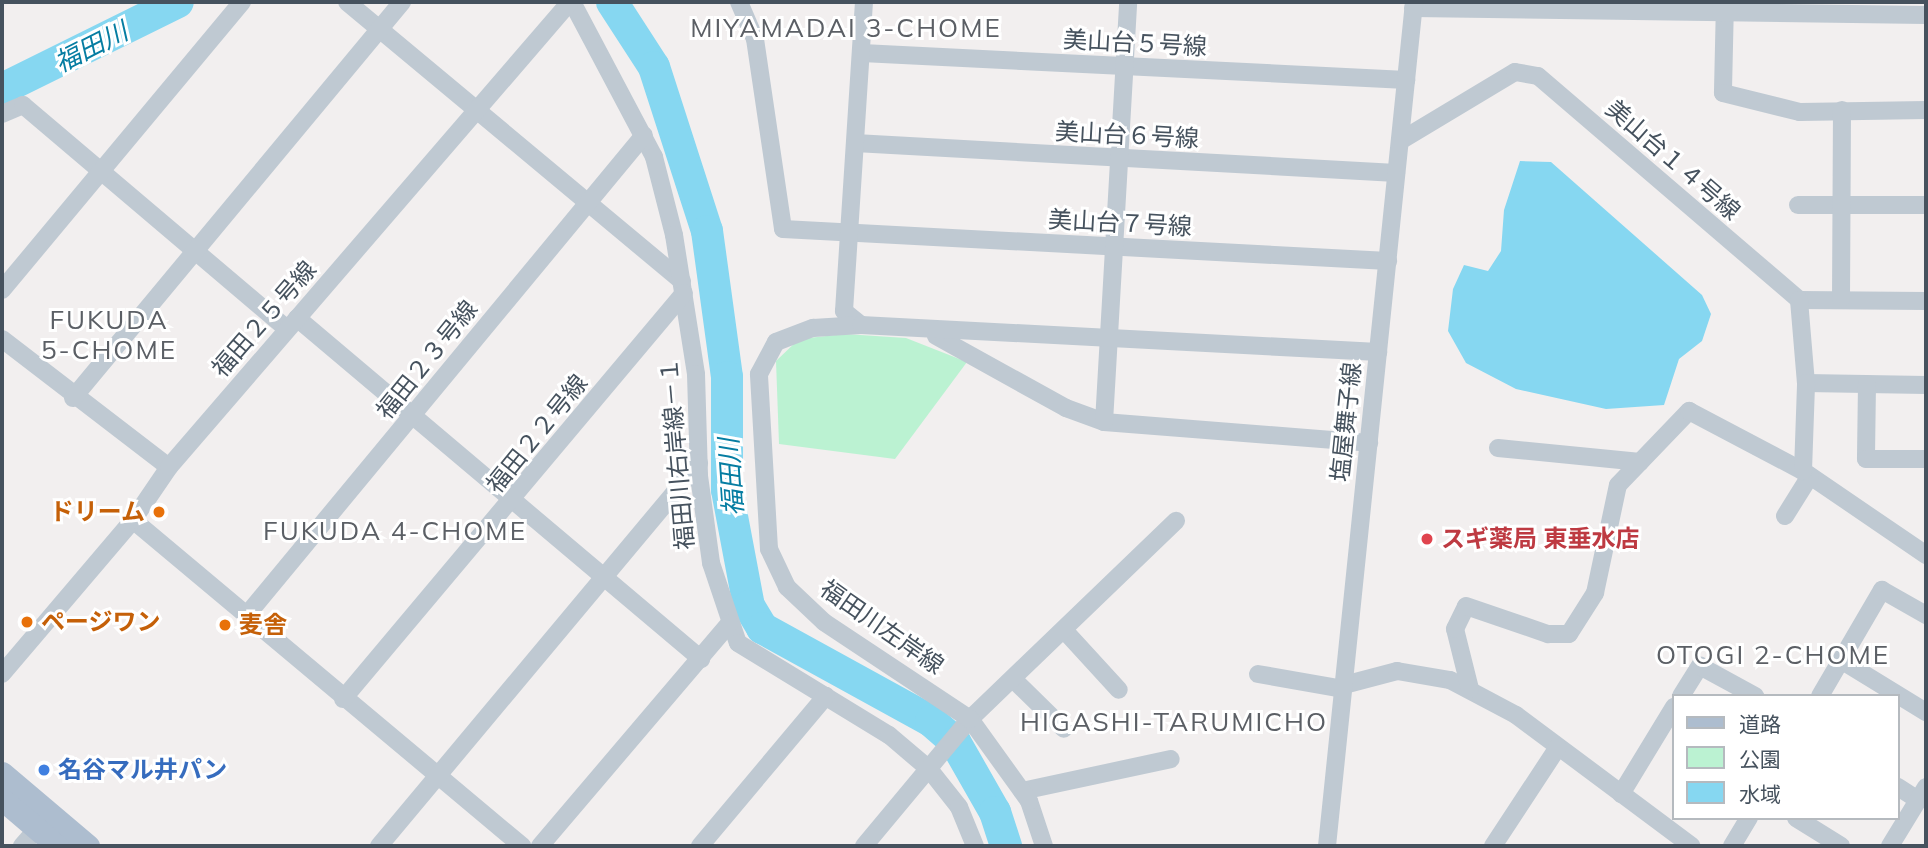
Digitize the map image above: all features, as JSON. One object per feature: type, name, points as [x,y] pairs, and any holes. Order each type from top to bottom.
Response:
[{"type":"main road","points":[[2,773],[89,846]]},
{"type":"main road","points":[[2,799],[29,837],[57,846]]},
{"type":"street","points":[[2,290],[242,2]]},
{"type":"street","points":[[347,2],[683,287]]},
{"type":"street","points":[[73,398],[402,2]]},
{"type":"street","name":"福田２５号線","points":[[2,674],[133,520],[169,467],[571,2]]},
{"type":"street","name":"福田川右岸線－１","points":[[571,2],[644,135],[674,234],[696,374],[699,463],[711,563],[729,624],[748,653],[826,696],[929,769],[958,807],[975,846]]},
{"type":"street","name":"美山台７号線","points":[[739,2],[755,39],[783,229],[849,235],[1388,261]]},
{"type":"street","points":[[861,325],[844,311],[864,2]]},
{"type":"street","points":[[1104,422],[1128,2]]},
{"type":"street","points":[[1413,5],[1725,6],[1926,15]]},
{"type":"street","name":"塩屋舞子線","points":[[1327,846],[1413,5]]},
{"type":"street","points":[[1725,6],[1723,93],[1800,112],[1926,110]]},
{"type":"street","name":"美山台５号線","points":[[862,53],[1406,80]]},
{"type":"street","name":"美山台１４号線","points":[[1400,141],[1515,72],[1538,76],[1799,300]]},
{"type":"street","points":[[2,114],[23,105],[197,252],[414,415],[701,659]]},
{"type":"street","points":[[1841,299],[1842,110]]},
{"type":"street","name":"福田２３号線","points":[[246,616],[644,135]]},
{"type":"street","name":"美山台６号線","points":[[855,143],[1396,173]]},
{"type":"street","points":[[1798,205],[1926,205]]},
{"type":"street","name":"福田２２号線","points":[[343,699],[514,500],[683,287]]},
{"type":"street","points":[[1785,516],[1807,474],[1806,383],[1799,300],[1926,301]]},
{"type":"street","name":"福田川左岸線","points":[[926,332],[861,325],[813,328],[776,342],[759,374],[769,549],[787,587],[824,622],[970,719],[1022,791],[1044,846]]},
{"type":"street","points":[[926,332],[1378,352]]},
{"type":"street","points":[[926,332],[968,350],[1066,408],[1104,422],[1166,431],[1369,443]]},
{"type":"street","points":[[2,339],[73,398],[169,467]]},
{"type":"street","points":[[1806,383],[1926,385]]},
{"type":"street","points":[[1867,384],[1866,459],[1926,459]]},
{"type":"street","points":[[1470,689],[1455,629],[1465,606],[1548,634],[1569,634],[1595,593],[1618,485],[1689,411],[1807,474],[1926,555]]},
{"type":"street","points":[[1498,448],[1640,463]]},
{"type":"street","points":[[379,846],[699,463]]},
{"type":"street","points":[[133,520],[343,699],[522,846]]},
{"type":"street","points":[[864,846],[970,719],[1176,521]]},
{"type":"street","points":[[1821,694],[1882,590],[1926,615]]},
{"type":"street","points":[[540,846],[729,624]]},
{"type":"street","points":[[1064,630],[1119,690]]},
{"type":"street","points":[[1841,660],[1897,694]]},
{"type":"street","points":[[1682,694],[1700,666],[1751,694]]},
{"type":"street","points":[[1258,674],[1343,687],[1397,671],[1450,680],[1470,689],[1558,747],[1692,846]]},
{"type":"street","points":[[1013,679],[1064,729]]},
{"type":"street","points":[[700,846],[826,696]]},
{"type":"street","points":[[1900,696],[1926,712]]},
{"type":"street","points":[[1621,794],[1672,718]]},
{"type":"street","points":[[1493,846],[1558,747]]},
{"type":"street","points":[[1022,791],[1171,759]]},
{"type":"street","points":[[1890,846],[1922,793],[1900,788]]},
{"type":"street","points":[[1732,846],[1748,820]]},
{"type":"street","points":[[1799,820],[1841,846]]},
{"type":"green space","points":[[845,334],[906,338],[967,362],[895,459],[779,444],[776,361],[799,339]]},
{"type":"water","points":[[1520,161],[1551,162],[1702,295],[1711,314],[1702,341],[1679,359],[1664,405],[1606,409],[1516,389],[1466,363],[1448,331],[1453,289],[1464,265],[1488,271],[1501,251],[1504,210]]},
{"type":"waterway","name":"福田川","points":[[2,89],[178,2]]},
{"type":"waterway","name":"福田川","points":[[612,2],[654,67],[707,231],[727,377],[727,490],[749,606],[762,628],[931,721],[955,742],[995,812],[1006,846]]},
{"type":"place","name":"ドリーム","points":[[159,512]]},
{"type":"place","name":"スギ薬局 東垂水店","points":[[1427,539]]},
{"type":"place","name":"ページワン","points":[[27,622]]},
{"type":"place","name":"麦舎","points":[[225,625]]},
{"type":"place","name":"名谷マル井パン","points":[[44,770]]},
{"type":"district","name":"MIYAMADAI 3-CHOME","points":[[846,28]]},
{"type":"district","name":"FUKUDA 5-CHOME","points":[[109,335]]},
{"type":"district","name":"FUKUDA 4-CHOME","points":[[395,531]]},
{"type":"district","name":"OTOGI 2-CHOME","points":[[1773,655]]},
{"type":"district","name":"HIGASHI-TARUMICHO","points":[[1174,722]]}]
